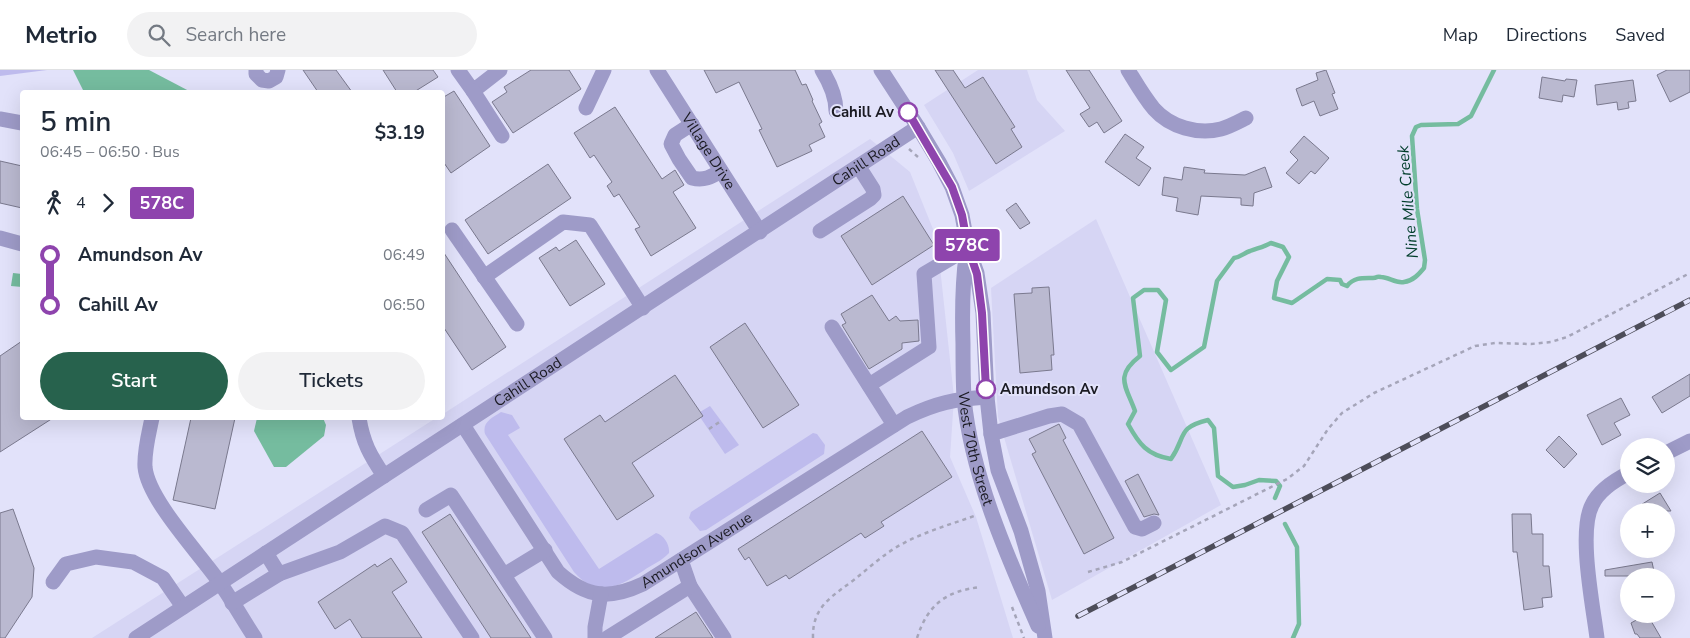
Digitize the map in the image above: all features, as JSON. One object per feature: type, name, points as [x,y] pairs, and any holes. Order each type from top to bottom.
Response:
[{"type":"street","points":[[257,81],[269,81],[276,77],[278,70]]},
{"type":"street","points":[[458,70],[502,136]]},
{"type":"street","points":[[473,90],[500,70]]},
{"type":"street","points":[[586,108],[604,70]]},
{"type":"street","name":"Village Drive","points":[[657,70],[760,232]]},
{"type":"street","points":[[822,70],[833,92],[836,111]]},
{"type":"street","name":"West 70th Street","points":[[880,70],[918,127],[952,187],[962,215],[968,248],[977,274],[981,303],[991,434],[998,470],[1020,531],[1038,591],[1044,638]]},
{"type":"street","points":[[1128,70],[1154,109],[1169,121],[1186,128],[1204,132],[1222,129],[1246,118]]},
{"type":"street","points":[[0,119],[20,123]]},
{"type":"street","points":[[692,124],[676,135],[671,144],[679,159],[692,178],[702,180],[721,171]]},
{"type":"street","name":"Cahill Road","points":[[136,638],[918,127]]},
{"type":"street","points":[[820,231],[874,195],[873,189],[859,167]]},
{"type":"street","points":[[484,277],[563,222],[590,225],[643,308]]},
{"type":"street","points":[[452,230],[517,324]]},
{"type":"street","points":[[0,238],[20,243]]},
{"type":"street","points":[[869,385],[929,347],[924,274],[968,248]]},
{"type":"street","name":"West 70th Street","points":[[968,248],[963,274],[964,398],[976,462],[987,498],[1025,596],[1044,638]]},
{"type":"street","points":[[832,327],[894,425]]},
{"type":"street","name":"Amundson Avenue","points":[[463,425],[558,572],[572,585],[590,593],[608,595],[626,592],[643,584],[894,425],[926,408],[946,401],[987,397]]},
{"type":"street","points":[[991,434],[1049,416],[1062,414],[1079,424],[1135,527],[1142,529],[1154,523]]},
{"type":"street","points":[[152,420],[145,452],[145,468],[149,482],[163,508],[220,583],[255,638]]},
{"type":"street","points":[[359,420],[362,438],[384,476]]},
{"type":"street","points":[[1675,448],[1690,441]]},
{"type":"street","points":[[1597,638],[1586,543],[1586,523],[1592,504],[1603,489],[1620,478]]},
{"type":"street","points":[[426,510],[451,495],[545,638]]},
{"type":"street","points":[[232,603],[279,574],[340,552],[384,526],[402,533],[472,638]]},
{"type":"street","points":[[504,575],[545,550]]},
{"type":"street","points":[[266,553],[279,574]]},
{"type":"street","points":[[53,582],[66,564],[96,557],[133,562],[163,578],[183,607]]},
{"type":"street","points":[[681,560],[690,586],[724,638]]},
{"type":"street","points":[[607,638],[690,586]]},
{"type":"street","points":[[595,638],[601,594]]},
{"type":"path","points":[[1088,572],[1122,562],[1287,479],[1304,466],[1328,428],[1342,413],[1374,393],[1475,346],[1496,343],[1530,344],[1551,342],[1567,337],[1690,273]]},
{"type":"path","points":[[709,429],[721,421]]},
{"type":"path","points":[[813,638],[814,622],[823,605],[834,594],[885,555],[910,540],[977,515]]},
{"type":"path","points":[[917,638],[924,621],[939,602],[959,591],[981,587]]},
{"type":"shaded area","points":[[0,70],[47,70],[0,76]]},
{"type":"shaded area","points":[[73,70],[149,70],[187,90],[83,90]]},
{"type":"shaded area","points":[[978,70],[1027,70],[1037,100],[1065,131],[969,191],[953,153],[924,105]]},
{"type":"shaded area","points":[[870,139],[910,172],[937,239],[954,397],[950,457],[976,517],[1013,638],[92,638],[433,420],[445,420],[445,413]]},
{"type":"shaded area","points":[[1096,219],[1221,505],[1052,600],[998,417],[991,288]]},
{"type":"shaded area","points":[[13,273],[20,274],[20,287],[11,286]]},
{"type":"shaded area","points":[[710,406],[739,445],[725,454],[700,417],[700,412]]},
{"type":"shaded area","points":[[501,412],[512,415],[520,428],[508,435],[599,569],[656,533],[666,541],[669,553],[660,561],[634,577],[608,588],[600,588],[583,580],[574,572],[485,434],[486,423]]},
{"type":"shaded area","points":[[257,420],[324,420],[326,425],[324,436],[286,467],[274,467],[254,431]]},
{"type":"shaded area","points":[[813,433],[817,434],[825,445],[824,454],[706,530],[700,531],[689,518],[691,512]]},
{"type":"building","points":[[303,70],[336,70],[351,90],[317,90]]},
{"type":"building","points":[[383,70],[433,70],[438,77],[417,90],[396,90]]},
{"type":"building","points":[[531,70],[569,70],[581,89],[513,133],[492,102],[507,92],[504,87]]},
{"type":"building","points":[[704,70],[795,70],[802,85],[806,84],[822,122],[819,124],[825,137],[809,145],[812,151],[777,167],[759,130],[762,129],[739,82],[716,93]]},
{"type":"building","points":[[935,70],[953,70],[965,88],[983,77],[1015,127],[1011,129],[1022,147],[996,164]]},
{"type":"building","points":[[1066,70],[1089,70],[1122,121],[1104,133],[1097,122],[1089,127],[1080,114],[1090,108]]},
{"type":"building","points":[[1326,70],[1335,93],[1332,94],[1338,109],[1320,116],[1314,101],[1302,106],[1296,89],[1318,80],[1316,73]]},
{"type":"building","points":[[1667,70],[1690,70],[1690,92],[1670,102],[1657,75]]},
{"type":"building","points":[[1542,77],[1565,81],[1566,79],[1577,80],[1574,97],[1563,95],[1562,102],[1539,98]]},
{"type":"building","points":[[1633,80],[1636,101],[1628,102],[1629,108],[1618,110],[1617,102],[1597,105],[1595,85]]},
{"type":"building","points":[[454,91],[490,146],[451,173],[445,164],[445,96]]},
{"type":"building","points":[[615,107],[662,179],[675,170],[684,185],[673,192],[696,228],[651,256],[635,229],[640,227],[619,194],[614,197],[607,186],[612,182],[594,155],[590,158],[574,133]]},
{"type":"building","points":[[1125,134],[1144,147],[1136,158],[1151,168],[1139,186],[1105,162]]},
{"type":"building","points":[[1304,136],[1329,158],[1315,174],[1311,171],[1299,184],[1286,173],[1298,160],[1290,152]]},
{"type":"building","points":[[0,161],[20,166],[20,208],[0,203]]},
{"type":"building","points":[[548,164],[571,198],[488,254],[465,220]]},
{"type":"building","points":[[1184,167],[1205,170],[1204,173],[1245,175],[1265,167],[1272,187],[1254,193],[1253,206],[1241,205],[1241,198],[1201,196],[1198,215],[1176,211],[1178,198],[1162,195],[1164,177],[1182,180]]},
{"type":"building","points":[[903,196],[934,245],[872,285],[841,236]]},
{"type":"building","points":[[1016,203],[1030,223],[1020,229],[1006,210]]},
{"type":"building","points":[[576,240],[605,284],[570,306],[539,258],[556,247],[559,251]]},
{"type":"building","points":[[445,255],[506,347],[472,370],[445,330]]},
{"type":"building","points":[[1049,287],[1054,355],[1051,355],[1052,370],[1020,373],[1014,294],[1032,293],[1032,288]]},
{"type":"building","points":[[872,295],[889,321],[896,316],[900,321],[918,320],[919,341],[902,343],[902,349],[869,369],[842,325],[846,323],[841,314]]},
{"type":"building","points":[[745,323],[799,405],[763,428],[710,347]]},
{"type":"building","points":[[20,342],[20,420],[50,420],[0,452],[0,356]]},
{"type":"building","points":[[1690,374],[1690,396],[1662,413],[1652,397]]},
{"type":"building","points":[[675,375],[703,416],[632,463],[654,496],[617,520],[564,439],[600,415],[605,422]]},
{"type":"building","points":[[1621,398],[1630,415],[1614,423],[1621,435],[1602,445],[1587,415]]},
{"type":"building","points":[[191,420],[235,420],[215,509],[173,500]]},
{"type":"building","points":[[1059,424],[1066,438],[1063,440],[1114,538],[1084,554],[1032,454],[1036,452],[1029,439]]},
{"type":"building","points":[[922,431],[952,477],[881,522],[884,526],[865,538],[861,533],[789,579],[786,575],[767,586],[749,557],[745,560],[738,549]]},
{"type":"building","points":[[1559,436],[1577,454],[1564,468],[1546,450]]},
{"type":"building","points":[[1138,474],[1159,515],[1154,514],[1144,517],[1125,481]]},
{"type":"building","points":[[1660,493],[1666,503],[1644,503]]},
{"type":"building","points":[[13,509],[34,568],[32,597],[5,638],[0,638],[0,513]]},
{"type":"building","points":[[450,514],[531,638],[491,638],[422,532]]},
{"type":"building","points":[[1512,514],[1531,514],[1532,534],[1543,534],[1543,566],[1549,566],[1552,597],[1542,598],[1543,607],[1524,610],[1517,552],[1513,552]]},
{"type":"building","points":[[391,558],[407,582],[392,592],[422,638],[362,638],[350,619],[335,629],[318,602],[375,564],[377,567]]},
{"type":"building","points":[[1652,562],[1653,568],[1620,568],[1620,576],[1605,576],[1605,570]]},
{"type":"building","points":[[696,612],[713,638],[655,638]]},
{"type":"building","points":[[1631,623],[1652,623],[1661,638],[1640,638],[1635,634]]},
{"type":"waterway","name":"Nine Mile Creek","points":[[1275,498],[1280,486],[1276,481],[1259,480],[1233,487],[1218,476],[1214,428],[1208,420],[1191,426],[1186,430],[1171,459],[1156,455],[1140,443],[1128,424],[1135,411],[1124,382],[1127,370],[1140,356],[1133,298],[1144,290],[1158,290],[1166,300],[1157,352],[1171,370],[1204,347],[1217,281],[1234,258],[1263,246],[1271,243],[1283,247],[1289,257],[1277,281],[1274,298],[1292,303],[1327,279],[1340,280],[1342,284],[1347,286],[1353,281],[1362,278],[1384,277],[1401,282],[1413,279],[1424,268],[1425,260],[1417,209],[1412,136],[1416,127],[1421,125],[1458,124],[1471,116],[1494,70]]},
{"type":"waterway","name":"Nine Mile Creek","points":[[1285,524],[1297,547],[1299,624],[1293,638]]},
{"type":"railway","points":[[1078,616],[1690,300]]},
{"type":"bus line","name":"578C","points":[[908,112],[952,187],[962,215],[968,248],[977,274],[982,313],[986,389]]},
{"type":"place","name":"Cahill Av","points":[[908,112]]},
{"type":"place","name":"Amundson Av","points":[[986,389]]}]
